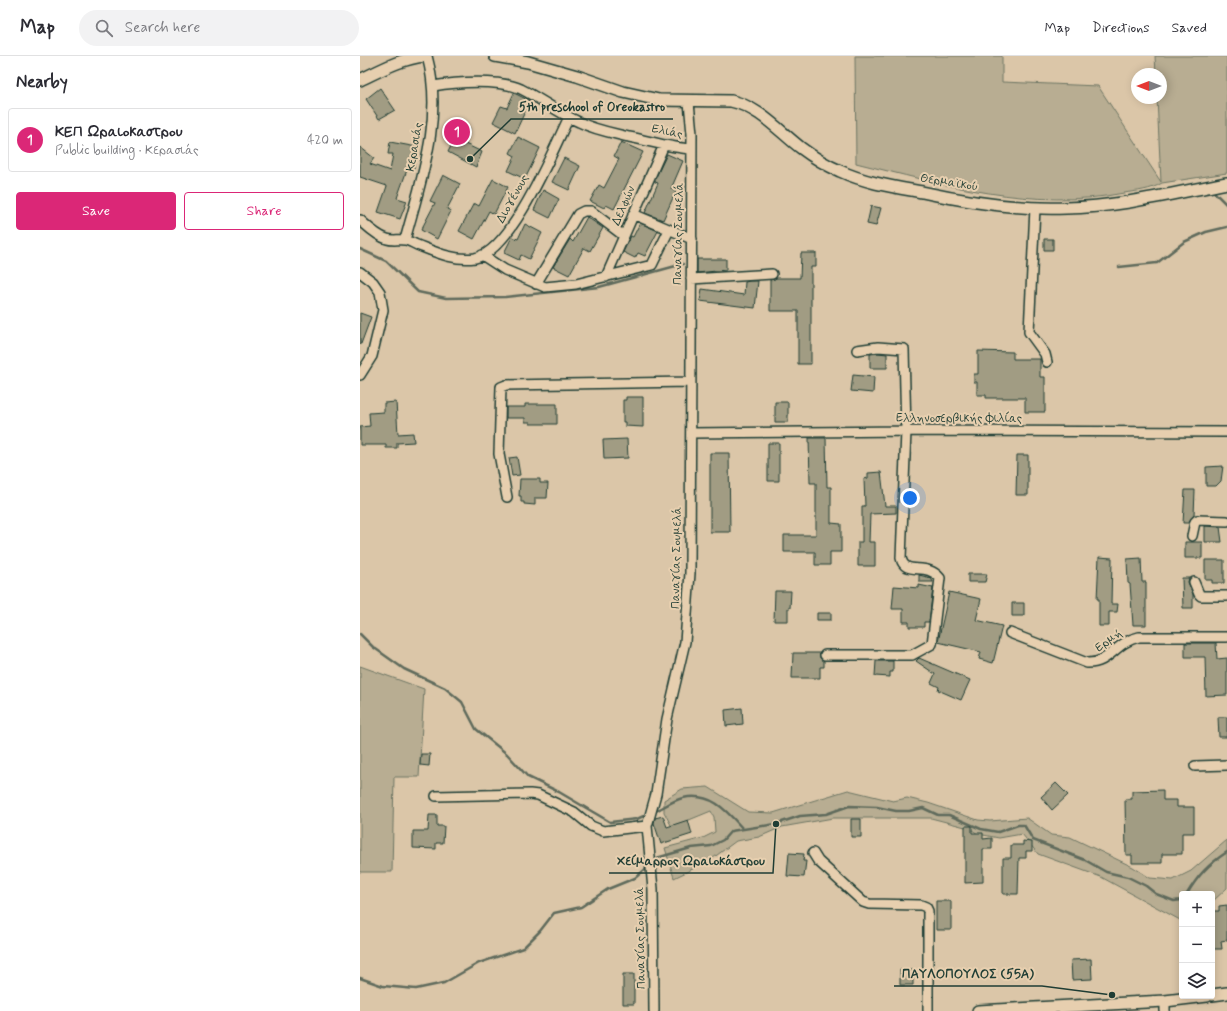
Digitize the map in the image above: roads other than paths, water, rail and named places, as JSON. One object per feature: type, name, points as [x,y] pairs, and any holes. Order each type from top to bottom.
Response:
[{"type":"street","points":[[360,80],[388,66],[416,57],[426,56]]},
{"type":"street","name":"Κερασιάς","points":[[405,240],[430,139],[433,86],[426,56]]},
{"type":"street","name":"Θερμαϊκού","points":[[495,56],[541,66],[644,97],[659,100],[689,102],[731,101],[748,106],[817,160],[860,179],[934,195],[1035,208],[1067,208],[1109,204],[1227,183]]},
{"type":"street","name":"Ελιάς","points":[[433,86],[454,82],[497,84],[519,89],[569,117],[592,127],[664,145],[692,149]]},
{"type":"street","name":"Παναγίας Σουμελά","points":[[654,1011],[652,889],[648,822],[659,778],[670,701],[687,628],[690,573],[692,149],[689,102]]},
{"type":"street","name":"Διογένους","points":[[482,255],[490,250],[511,229],[526,204],[569,117]]},
{"type":"street","name":"Δελφών","points":[[606,277],[632,214],[664,145]]},
{"type":"street","points":[[1035,208],[1029,332],[1045,354],[1047,362]]},
{"type":"street","points":[[536,284],[578,214],[584,211],[591,211],[624,236]]},
{"type":"street","points":[[632,214],[692,239]]},
{"type":"street","points":[[360,220],[379,235],[388,239],[405,240],[442,255],[460,258],[482,255],[505,270],[541,287],[576,284],[652,265],[669,230]]},
{"type":"street","points":[[360,272],[373,282],[380,292],[383,301],[382,319],[372,356],[360,375]]},
{"type":"street","points":[[691,279],[772,274]]},
{"type":"street","points":[[825,655],[912,655],[932,644],[940,578],[932,570],[907,568],[902,564],[901,558],[906,431],[904,349],[878,347],[857,350]]},
{"type":"street","points":[[507,497],[499,454],[501,387],[506,385],[690,382]]},
{"type":"street","name":"Ελληνοσερβικής Φιλίας","points":[[690,433],[906,431],[1227,432]]},
{"type":"street","points":[[1192,536],[1195,522],[1197,520],[1227,521]]},
{"type":"street","points":[[1194,582],[1201,596],[1227,596]]},
{"type":"street","name":"Ερμή","points":[[1010,633],[1087,663],[1095,664],[1102,661],[1122,643],[1130,639],[1227,636]]},
{"type":"street","points":[[1195,766],[1227,766]]},
{"type":"street","points":[[436,796],[530,794],[574,812],[591,826],[603,831],[648,822]]},
{"type":"street","points":[[813,853],[818,861],[863,902],[870,904],[921,905],[926,907],[928,911],[928,1011]]},
{"type":"street","points":[[1215,995],[1227,993]]},
{"type":"street","points":[[978,1011],[1165,1006],[1194,999]]},
{"type":"waterway","points":[[1215,193],[1227,205]]},
{"type":"waterway","points":[[1119,267],[1157,263],[1184,242],[1206,232],[1227,227]]},
{"type":"waterway","points":[[360,249],[386,261],[418,292],[446,298],[505,297],[599,287],[683,264]]},
{"type":"waterway","points":[[360,634],[373,647],[404,669],[445,688],[462,702],[476,729],[507,754],[528,777],[559,792],[610,822],[637,819],[648,814]]},
{"type":"waterway","points":[[654,812],[679,799],[693,797],[702,798],[710,800],[724,809],[743,829]]},
{"type":"waterway","points":[[653,863],[660,857],[691,848],[711,846],[723,840],[731,831],[776,824],[800,816],[826,814],[849,806],[877,807],[896,811],[909,811],[923,808],[938,815],[949,815],[981,829],[998,832],[1018,825],[1024,825],[1033,840],[1085,860],[1106,872],[1128,877],[1146,886],[1156,894],[1174,901],[1179,900]]},
{"type":"waterway","points":[[1189,891],[1204,870],[1227,852]]},
{"type":"waterway","points":[[360,978],[383,986],[416,989],[444,983],[479,963],[523,948],[540,931],[554,913],[581,907],[608,889],[635,878],[648,867]]},
{"type":"place","name":"ΚΕΠ Ωραιοκαστρου","points":[[457,132]]},
{"type":"place","name":"5th preschool of Oreokastro","points":[[470,159]]},
{"type":"place","name":"Χείμαρρος Ωραιοκάστρου","points":[[776,824]]},
{"type":"place","name":"ΠΑΥΛΟΠΟΥΛΟΣ (55Α)","points":[[1112,995]]}]
